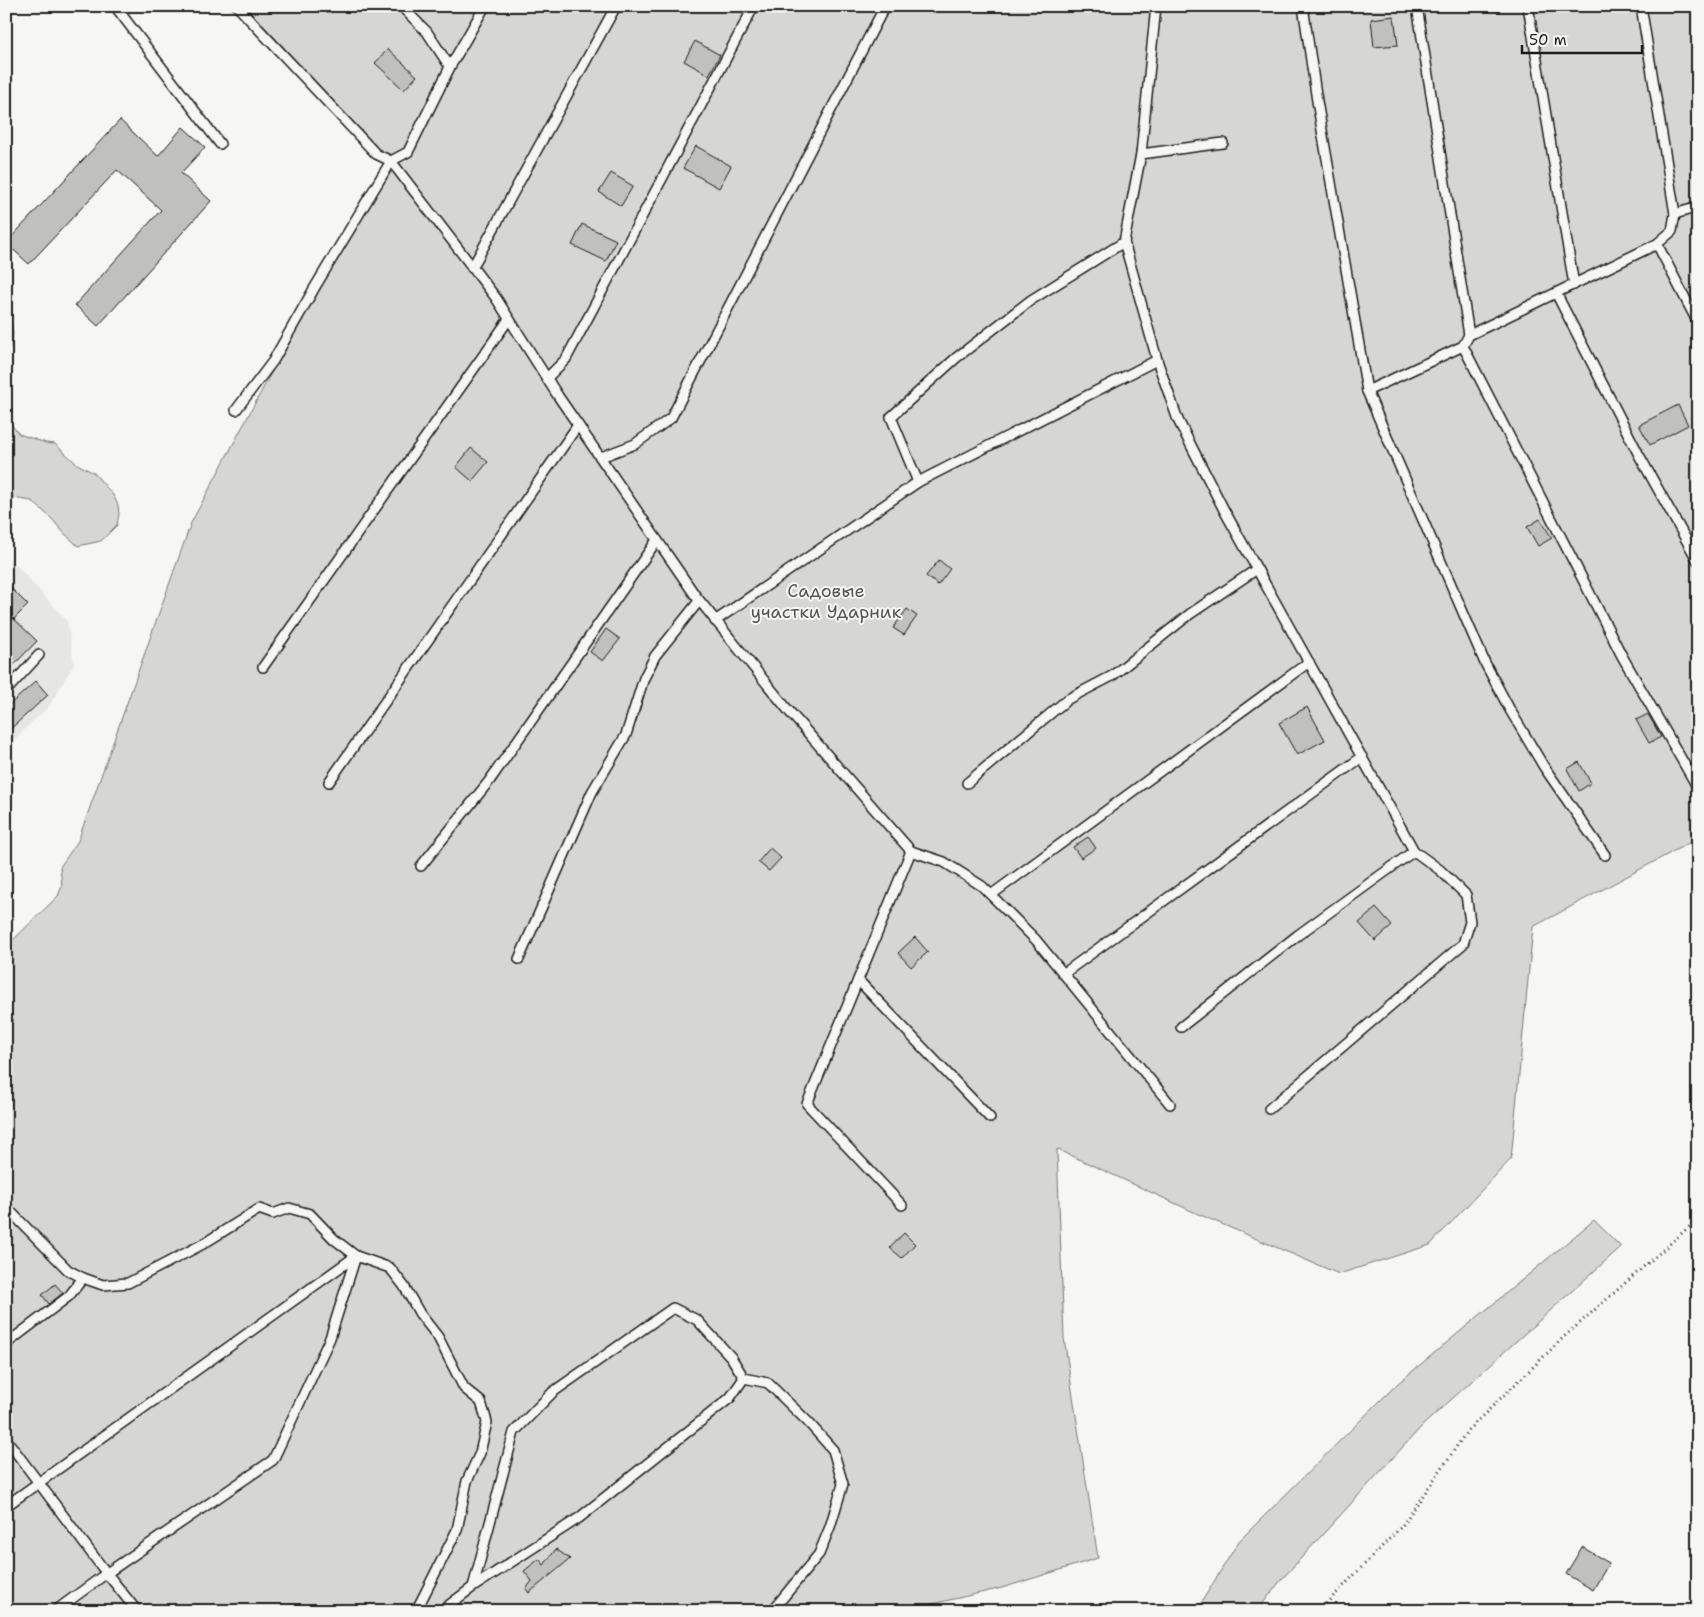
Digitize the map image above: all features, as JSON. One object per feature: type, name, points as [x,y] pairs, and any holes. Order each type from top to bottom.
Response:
[{"type":"lane","points":[[115,6],[220,144]]},
{"type":"lane","points":[[237,6],[376,154],[391,161],[496,298],[578,425],[699,601],[788,710],[911,851],[944,862],[982,886],[1036,940],[1170,1104]]},
{"type":"lane","points":[[402,6],[427,32],[450,67]]},
{"type":"lane","points":[[236,410],[273,361],[391,161],[408,152],[450,67],[485,6]]},
{"type":"lane","points":[[472,268],[616,6]]},
{"type":"lane","points":[[547,378],[566,360],[754,6]]},
{"type":"lane","points":[[601,457],[635,444],[671,418],[885,6]]},
{"type":"lane","points":[[1156,6],[1141,154],[1124,242],[1157,360],[1178,420],[1224,510],[1362,758],[1414,851],[1440,870],[1466,895],[1470,922],[1463,944],[1269,1109]]},
{"type":"lane","points":[[1303,6],[1368,391],[1485,664],[1544,767],[1606,855]]},
{"type":"lane","points":[[1417,6],[1469,335]]},
{"type":"lane","points":[[1528,6],[1574,284]]},
{"type":"lane","points":[[1368,391],[1463,346],[1469,335],[1657,244],[1672,231],[1675,214],[1642,6]]},
{"type":"lane","points":[[1141,154],[1223,143]]},
{"type":"lane","points":[[1675,214],[1698,207]]},
{"type":"lane","points":[[918,482],[890,417],[956,358],[1031,300],[1124,242]]},
{"type":"lane","points":[[1657,244],[1698,323]]},
{"type":"lane","points":[[1556,293],[1639,455],[1698,561]]},
{"type":"lane","points":[[263,667],[508,319]]},
{"type":"lane","points":[[1463,346],[1622,656],[1698,788]]},
{"type":"lane","points":[[715,621],[918,482],[1157,360]]},
{"type":"lane","points":[[329,782],[578,425]]},
{"type":"lane","points":[[421,866],[490,780],[657,540]]},
{"type":"lane","points":[[967,782],[1068,699],[1112,676],[1190,614],[1257,569]]},
{"type":"lane","points":[[519,958],[592,792],[626,735],[647,670],[655,656],[699,601]]},
{"type":"lane","points":[[6,690],[39,655]]},
{"type":"lane","points":[[991,895],[1309,662]]},
{"type":"lane","points":[[1063,974],[1362,758]]},
{"type":"lane","points":[[902,1205],[807,1104],[911,851]]},
{"type":"lane","points":[[1180,1027],[1298,934],[1414,851]]},
{"type":"lane","points":[[858,980],[990,1118]]},
{"type":"lane","points":[[6,1207],[68,1270],[103,1285],[128,1283],[203,1244],[259,1209],[273,1214],[289,1208],[310,1214],[334,1239],[356,1256],[390,1268],[400,1280],[420,1314],[438,1337],[464,1388],[481,1402],[487,1422],[480,1453],[467,1480],[457,1530],[416,1611]]},
{"type":"lane","points":[[6,1506],[356,1256]]},
{"type":"lane","points":[[55,1611],[107,1573],[273,1460],[330,1338],[356,1256]]},
{"type":"lane","points":[[6,1344],[69,1296],[83,1278]]},
{"type":"lane","points":[[473,1586],[514,1432],[553,1392],[673,1308],[697,1320],[731,1357],[744,1378],[768,1383],[834,1450],[843,1484],[830,1528],[819,1554],[772,1611]]},
{"type":"lane","points":[[441,1611],[473,1586],[579,1518],[730,1398],[744,1378]]},
{"type":"lane","points":[[6,1439],[137,1611]]},
{"type":"path","points":[[1319,1611],[1402,1526],[1468,1430],[1565,1336],[1698,1219]]},
{"type":"shaded area","points":[[6,554],[67,621],[74,664],[49,706],[6,747]]},
{"type":"green space","name":"Садовые участки Ударник","points":[[245,6],[1698,6],[1698,838],[1533,927],[1511,1159],[1430,1245],[1339,1274],[1198,1214],[1057,1149],[1064,1338],[1098,1558],[1002,1588],[901,1611],[6,1611],[6,947],[58,896],[62,886],[60,867],[78,841],[191,523],[284,349],[393,164]]},
{"type":"green space","points":[[6,309],[13,337],[6,354]]},
{"type":"green space","points":[[6,418],[19,434],[55,444],[77,464],[94,473],[113,495],[118,505],[117,525],[101,541],[78,546],[32,501],[6,497]]},
{"type":"green space","points":[[1594,1220],[1621,1247],[1423,1425],[1281,1580],[1257,1611],[1196,1611],[1239,1541],[1397,1384]]},
{"type":"building","points":[[1394,16],[1398,45],[1374,47],[1371,19]]},
{"type":"building","points":[[695,41],[720,55],[709,75],[684,61]]},
{"type":"building","points":[[388,49],[417,76],[404,90],[375,63]]},
{"type":"building","points":[[120,120],[158,156],[183,127],[205,147],[181,173],[211,201],[98,326],[75,305],[161,210],[117,170],[29,264],[6,243]]},
{"type":"building","points":[[696,146],[731,166],[719,188],[683,168]]},
{"type":"building","points":[[611,173],[633,186],[621,206],[599,192]]},
{"type":"building","points":[[582,224],[616,240],[606,261],[572,245]]},
{"type":"building","points":[[1678,405],[1688,425],[1650,445],[1639,425]]},
{"type":"building","points":[[471,448],[488,462],[472,481],[456,467]]},
{"type":"building","points":[[1540,519],[1552,538],[1538,546],[1527,527]]},
{"type":"building","points":[[939,560],[950,569],[938,585],[926,576]]},
{"type":"building","points":[[6,583],[28,605],[14,619],[6,612]]},
{"type":"building","points":[[907,609],[917,616],[904,635],[893,628]]},
{"type":"building","points":[[14,619],[37,641],[6,673],[6,627]]},
{"type":"building","points":[[606,629],[620,639],[603,661],[590,652]]},
{"type":"building","points":[[36,681],[48,695],[6,733],[6,708]]},
{"type":"building","points":[[1307,707],[1325,740],[1297,755],[1279,723]]},
{"type":"building","points":[[1648,714],[1661,737],[1649,743],[1636,720]]},
{"type":"building","points":[[1579,762],[1591,783],[1579,791],[1567,769]]},
{"type":"building","points":[[1088,837],[1096,848],[1081,858],[1073,847]]},
{"type":"building","points":[[770,848],[781,858],[769,871],[758,862]]},
{"type":"building","points":[[1376,908],[1392,926],[1375,941],[1359,923]]},
{"type":"building","points":[[915,937],[928,952],[911,967],[898,953]]},
{"type":"building","points":[[904,1233],[915,1244],[902,1258],[890,1248]]},
{"type":"building","points":[[55,1284],[63,1293],[49,1304],[42,1295]]},
{"type":"building","points":[[1582,1547],[1609,1563],[1593,1590],[1566,1574]]},
{"type":"building","points":[[556,1549],[570,1559],[529,1593],[526,1589],[532,1581],[524,1571],[539,1559],[544,1565]]}]
